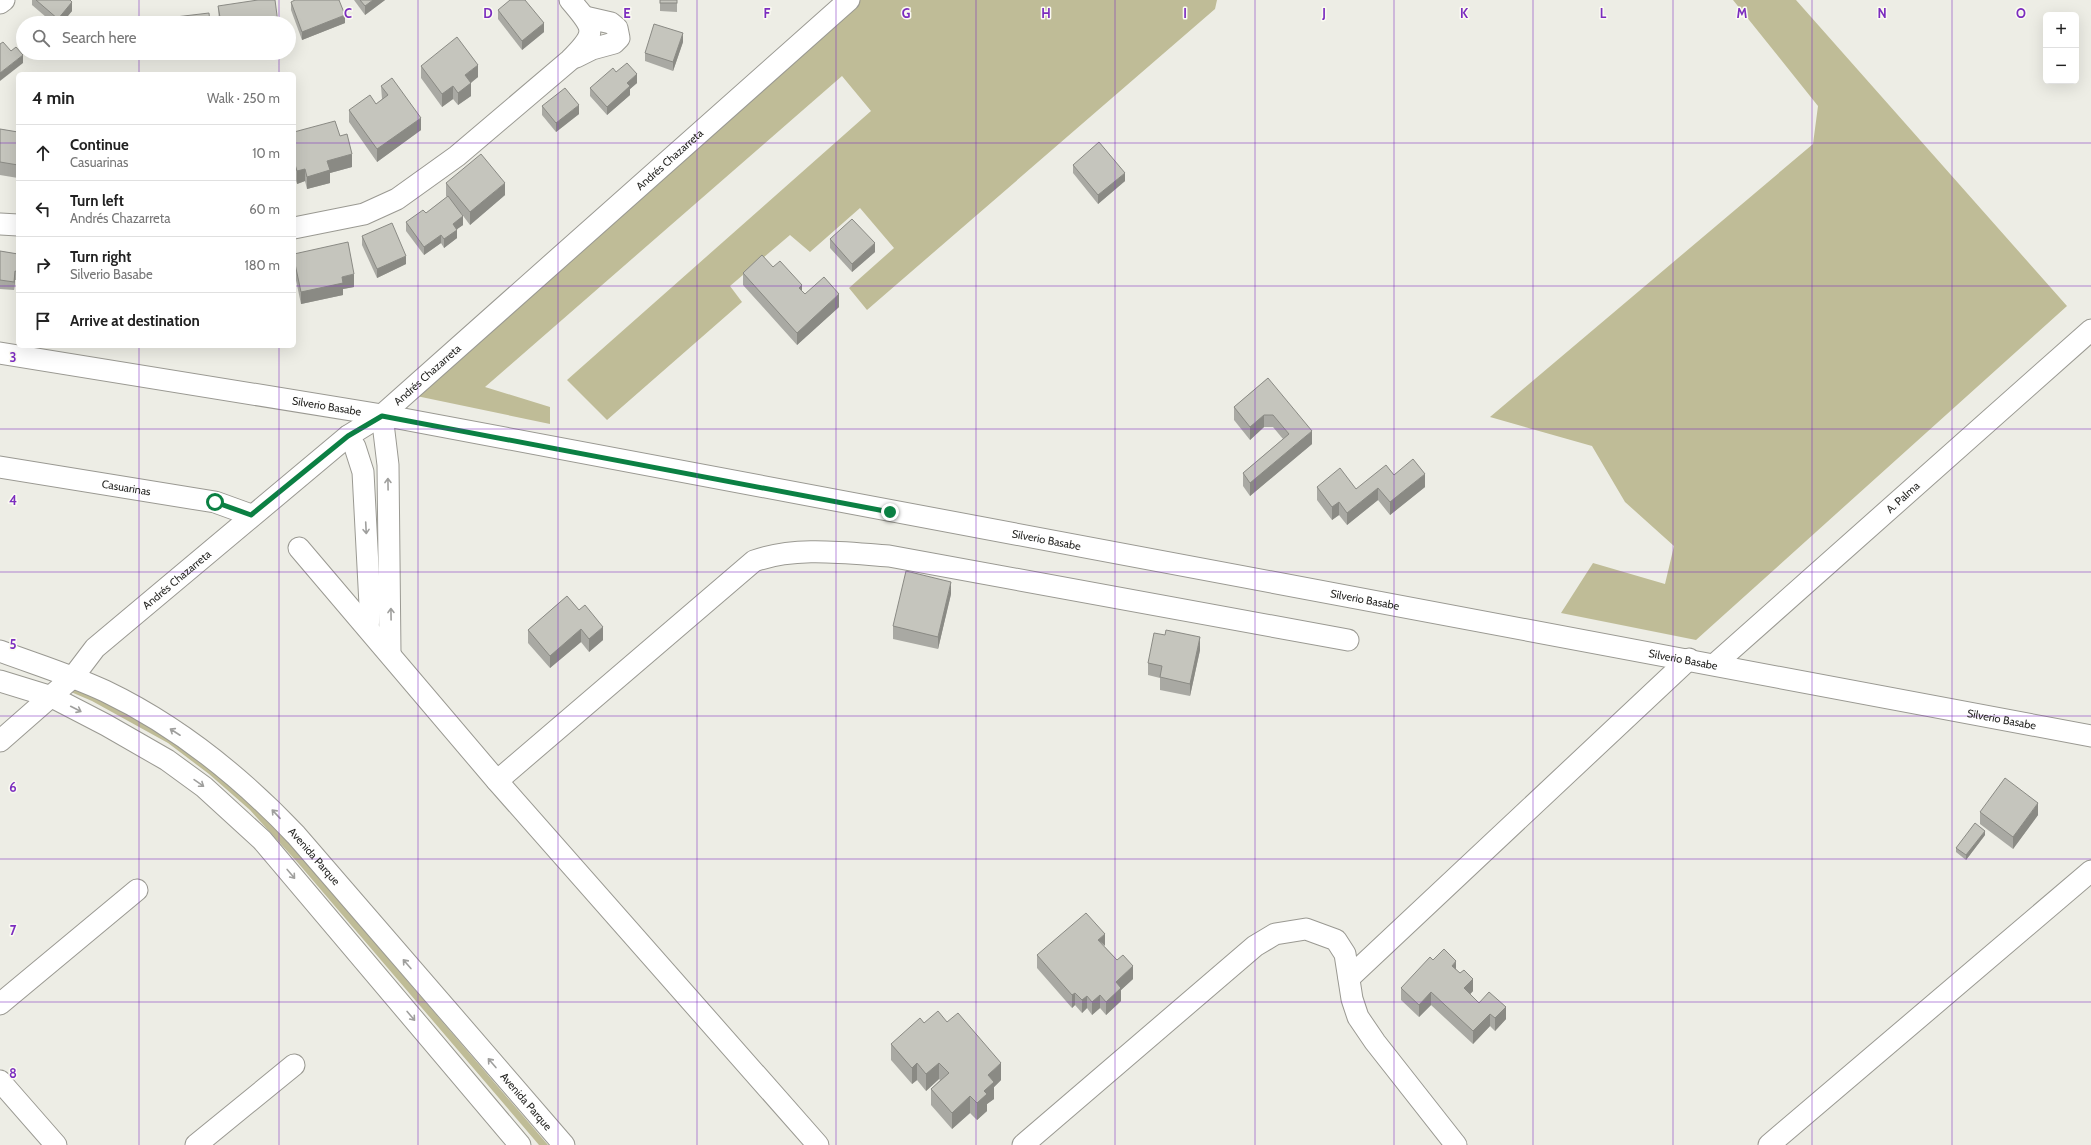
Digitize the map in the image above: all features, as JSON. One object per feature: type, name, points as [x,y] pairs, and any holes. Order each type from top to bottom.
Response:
[{"type":"street","points":[[0,3],[4,0]]},
{"type":"street","points":[[296,228],[364,214],[397,200],[458,156],[570,60],[590,38],[589,28],[585,17],[570,0]]},
{"type":"street","name":"Andrés Chazarreta","points":[[0,741],[73,677],[95,648],[251,515],[348,436],[382,416],[850,0]]},
{"type":"street","points":[[570,60],[592,49],[614,42],[619,38],[617,28],[611,23],[585,17]]},
{"type":"street","points":[[0,224],[16,225]]},
{"type":"street","name":"A. Palma","points":[[1715,664],[2091,330]]},
{"type":"street","name":"Silverio Basabe","points":[[0,353],[382,416],[714,479],[1715,664],[2091,736]]},
{"type":"street","points":[[382,416],[388,465],[390,653]]},
{"type":"street","points":[[348,436],[355,447],[363,472],[370,605],[368,628]]},
{"type":"street","name":"Casuarinas","points":[[0,467],[215,502],[251,515]]},
{"type":"street","points":[[300,548],[390,653],[496,781],[818,1145]]},
{"type":"street","points":[[496,781],[754,561],[773,554],[850,553],[889,556],[1348,640]]},
{"type":"street","name":"Avenida Parque","points":[[0,651],[73,677],[136,707],[191,742],[224,766],[266,803],[296,835],[564,1145]]},
{"type":"street","points":[[1349,978],[1689,660]]},
{"type":"street","points":[[0,681],[52,697],[106,725],[167,760],[204,787],[233,811],[262,840],[520,1145]]},
{"type":"street","points":[[1769,1145],[2091,871]]},
{"type":"street","points":[[0,1004],[137,890]]},
{"type":"street","points":[[1023,1145],[1255,946],[1275,934],[1306,929],[1336,940],[1345,954],[1358,1017],[1375,1042],[1456,1145]]},
{"type":"street","points":[[196,1145],[294,1065]]},
{"type":"street","points":[[0,1080],[56,1145]]},
{"type":"shaded area","points":[[849,0],[1217,0],[1215,9],[867,310],[849,288],[894,248],[860,208],[810,252],[790,235],[730,286],[742,302],[607,420],[567,380],[871,111],[842,76],[485,387],[550,407],[550,424],[402,393]]},
{"type":"shaded area","points":[[1733,0],[1796,0],[2067,306],[1696,640],[1561,613],[1593,563],[1665,584],[1674,546],[1625,502],[1592,446],[1490,417],[1813,144],[1818,106]]},
{"type":"shaded area","points":[[77,687],[95,695],[170,739],[212,769],[255,805],[548,1145],[539,1145],[298,863],[250,810],[209,774],[168,743],[92,701],[71,692]]},
{"type":"building","points":[[36,0],[70,0],[72,2],[60,16],[55,16]]},
{"type":"building","points":[[258,0],[275,0],[277,16],[220,16],[218,6]]},
{"type":"building","points":[[295,0],[339,0],[345,15],[302,32],[291,2]]},
{"type":"building","points":[[360,0],[373,0],[365,6]]},
{"type":"building","points":[[510,0],[525,0],[544,23],[522,41],[498,10]]},
{"type":"building","points":[[660,0],[677,0],[677,3],[660,3]]},
{"type":"building","points":[[209,13],[209,16],[184,16]]},
{"type":"building","points":[[654,24],[683,33],[673,62],[645,53]]},
{"type":"building","points":[[457,37],[478,65],[465,75],[471,83],[458,93],[453,86],[442,94],[421,66]]},
{"type":"building","points":[[3,42],[11,51],[16,47],[17,60],[0,73],[0,44]]},
{"type":"building","points":[[627,63],[637,74],[627,83],[630,86],[607,107],[590,88],[613,68],[616,72]]},
{"type":"building","points":[[392,78],[421,118],[377,149],[349,110],[370,95],[376,104],[388,95],[381,86]]},
{"type":"building","points":[[565,88],[579,105],[556,123],[542,106]]},
{"type":"building","points":[[335,121],[340,136],[347,134],[352,154],[327,161],[330,170],[307,177],[305,169],[297,171],[296,168],[296,131]]},
{"type":"building","points":[[0,129],[16,132],[16,165],[0,162]]},
{"type":"building","points":[[1099,142],[1125,173],[1098,195],[1073,165]]},
{"type":"building","points":[[481,154],[505,183],[470,212],[446,183]]},
{"type":"building","points":[[448,196],[463,216],[453,224],[457,230],[444,239],[441,235],[424,247],[406,222],[423,210],[426,213]]},
{"type":"building","points":[[852,219],[875,243],[852,264],[830,239]]},
{"type":"building","points":[[392,223],[406,256],[377,269],[362,236]]},
{"type":"building","points":[[348,242],[354,274],[342,277],[343,283],[301,292],[296,268],[296,254]]},
{"type":"building","points":[[0,251],[16,254],[16,271],[14,282],[0,280]]},
{"type":"building","points":[[762,255],[773,267],[780,261],[802,285],[799,288],[805,294],[824,277],[839,294],[797,333],[743,273]]},
{"type":"building","points":[[1268,378],[1312,431],[1250,483],[1243,473],[1289,434],[1273,415],[1264,415],[1250,427],[1234,407]]},
{"type":"building","points":[[1413,459],[1425,474],[1390,502],[1378,488],[1347,513],[1339,502],[1332,507],[1317,487],[1340,468],[1356,489],[1386,465],[1394,475]]},
{"type":"building","points":[[906,571],[951,582],[938,637],[893,626]]},
{"type":"building","points":[[567,596],[579,610],[585,605],[603,627],[589,639],[581,629],[550,656],[528,630]]},
{"type":"building","points":[[1166,630],[1200,637],[1190,684],[1160,677],[1162,666],[1148,663],[1154,633],[1165,635]]},
{"type":"building","points":[[2005,778],[2038,803],[2013,837],[1980,812]]},
{"type":"building","points":[[1975,823],[1985,831],[1966,855],[1956,848]]},
{"type":"building","points":[[1086,913],[1105,934],[1098,940],[1117,960],[1123,955],[1133,966],[1116,982],[1121,988],[1106,1002],[1100,995],[1092,1002],[1087,996],[1082,1000],[1075,993],[1072,995],[1037,955]]},
{"type":"building","points":[[1444,949],[1456,961],[1452,966],[1460,973],[1464,970],[1473,979],[1464,988],[1479,1003],[1489,992],[1506,1007],[1495,1018],[1490,1014],[1473,1031],[1431,992],[1419,1005],[1401,988],[1430,957],[1433,960]]},
{"type":"building","points":[[938,1011],[947,1022],[958,1013],[1001,1063],[988,1075],[994,1082],[984,1091],[987,1094],[977,1103],[970,1096],[952,1113],[931,1089],[949,1073],[939,1063],[926,1074],[917,1063],[912,1068],[891,1044],[920,1018],[924,1023]]},
{"type":"route","points":[[215,502],[251,515],[348,436],[382,416],[890,512]]}]
